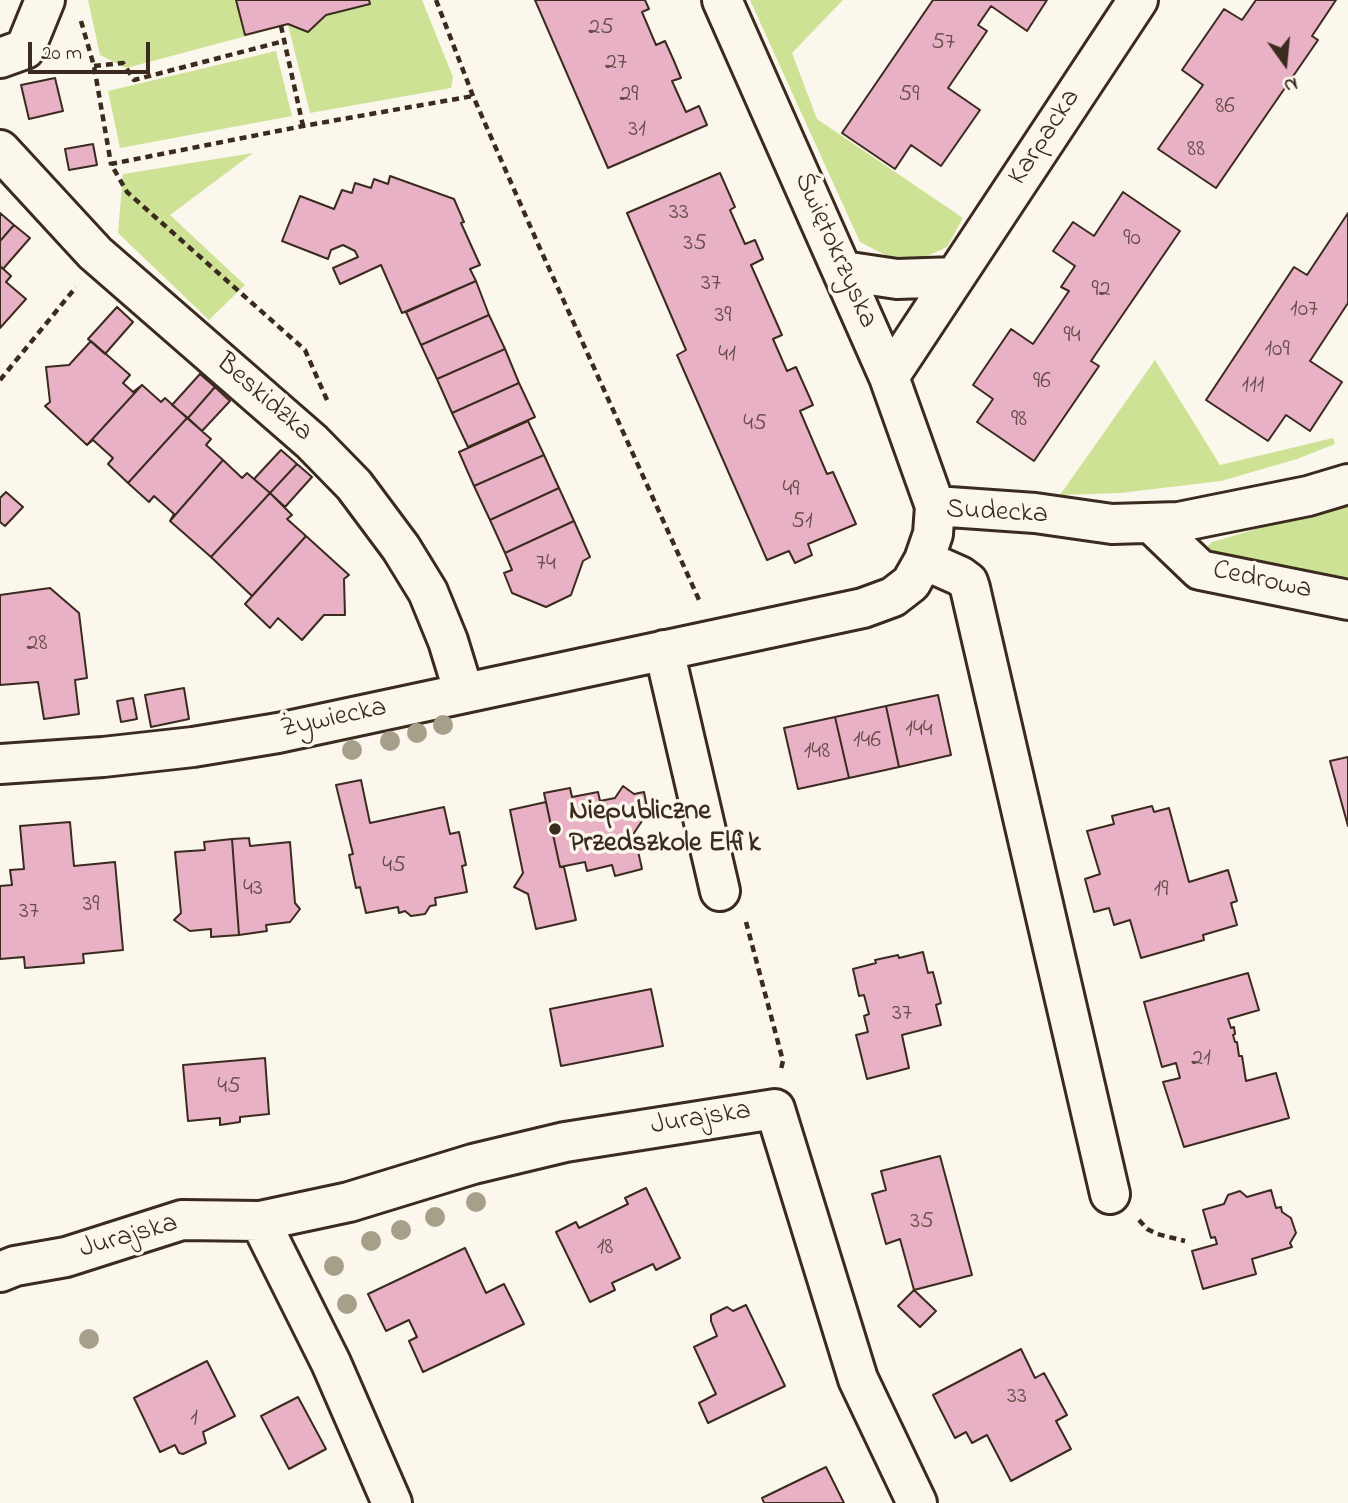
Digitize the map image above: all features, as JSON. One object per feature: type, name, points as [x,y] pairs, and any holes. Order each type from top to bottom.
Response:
[{"type":"street","name":"Świętokrzyska","points":[[722,0],[889,376],[935,506]]},
{"type":"street","name":"Karpacka","points":[[889,376],[1138,0]]},
{"type":"street","points":[[0,58],[25,49],[62,7]]},
{"type":"street","name":"Beskidzka","points":[[0,150],[95,253],[312,442],[354,485],[401,548],[428,592],[448,641],[464,693]]},
{"type":"street","points":[[843,271],[897,279],[955,276]]},
{"type":"street","name":"Sudecka","points":[[664,650],[863,608],[894,597],[911,583],[924,560],[933,534],[935,506],[1035,513],[1112,524],[1179,522],[1308,496],[1348,484]]},
{"type":"street","name":"Cedrowa","points":[[1151,523],[1200,570],[1348,600]]},
{"type":"street","points":[[924,560],[960,576],[968,582],[970,588],[1110,1194]]},
{"type":"street","points":[[664,650],[720,891]]},
{"type":"street","name":"Żywiecka","points":[[0,764],[193,747],[278,733],[664,650]]},
{"type":"street","name":"Jurajska","points":[[0,1272],[15,1266],[66,1257],[182,1220],[260,1221],[349,1202],[473,1164],[565,1142],[775,1109],[858,1379],[917,1503]]},
{"type":"street","points":[[260,1221],[331,1363],[392,1503]]},
{"type":"path","points":[[436,0],[474,96],[698,597],[711,641]]},
{"type":"path","points":[[62,7],[94,66],[111,164],[127,192],[304,350],[332,410]]},
{"type":"path","points":[[281,26],[303,125]]},
{"type":"path","points":[[94,66],[123,63],[134,80],[284,41]]},
{"type":"path","points":[[111,164],[303,125],[474,96]]},
{"type":"path","points":[[0,380],[82,280],[95,253]]},
{"type":"path","points":[[720,891],[742,906],[783,1061],[775,1109]]},
{"type":"green space","points":[[88,0],[422,0],[453,77],[451,88],[310,113],[288,25],[126,68],[100,55]]},
{"type":"green space","points":[[750,0],[843,0],[792,53],[817,119],[963,218],[947,247],[923,258],[889,257],[860,242]]},
{"type":"green space","points":[[276,51],[292,116],[120,148],[108,91]]},
{"type":"green space","points":[[253,153],[170,215],[245,285],[209,320],[118,233],[123,174]]},
{"type":"green space","points":[[1155,360],[1220,465],[1333,438],[1335,444],[1297,459],[1221,481],[1120,493],[1060,495]]},
{"type":"green space","points":[[1348,502],[1348,587],[1217,561],[1205,549],[1212,542]]},
{"type":"building","points":[[236,0],[369,0],[370,4],[326,15],[308,32],[288,24],[245,35]]},
{"type":"building","points":[[535,0],[645,0],[649,9],[642,12],[656,45],[665,41],[681,78],[672,81],[686,112],[699,106],[707,125],[608,168]]},
{"type":"building","points":[[933,0],[1047,0],[1027,31],[991,6],[978,25],[987,31],[948,88],[980,110],[941,166],[911,145],[895,169],[842,133]]},
{"type":"building","points":[[1256,0],[1336,0],[1312,36],[1318,40],[1216,188],[1158,149],[1203,85],[1182,70],[1224,9],[1242,20]]},
{"type":"building","points":[[55,78],[63,111],[29,119],[21,85]]},
{"type":"building","points":[[93,144],[97,165],[69,170],[65,149]]},
{"type":"building","points":[[720,173],[735,207],[730,210],[745,244],[755,240],[763,259],[751,265],[782,335],[773,339],[787,371],[796,367],[813,405],[800,411],[827,474],[833,472],[856,524],[808,544],[812,555],[795,563],[789,551],[767,560],[677,355],[686,350],[627,213]]},
{"type":"building","points":[[390,176],[454,199],[464,222],[461,223],[480,265],[470,269],[476,281],[402,313],[381,265],[340,284],[333,268],[358,257],[355,251],[343,245],[331,250],[328,259],[282,241],[300,196],[334,209],[342,190],[352,193],[355,183],[371,188],[374,179],[388,184]]},
{"type":"building","points":[[1123,192],[1180,231],[1091,361],[1099,366],[1034,461],[977,422],[993,399],[973,385],[1011,329],[1033,344],[1069,291],[1061,287],[1075,266],[1053,251],[1073,222],[1094,236]]},
{"type":"building","points":[[0,213],[14,225],[0,241]]},
{"type":"building","points":[[1348,213],[1348,303],[1310,361],[1342,382],[1310,431],[1286,415],[1268,441],[1206,400],[1294,267],[1307,275]]},
{"type":"building","points":[[14,225],[30,238],[3,269],[0,266],[0,241]]},
{"type":"building","points":[[0,266],[11,276],[6,282],[26,299],[0,328]]},
{"type":"building","points":[[476,281],[489,315],[421,345],[406,312]]},
{"type":"building","points":[[117,307],[133,322],[105,354],[88,339]]},
{"type":"building","points":[[489,315],[505,349],[437,379],[421,345]]},
{"type":"building","points":[[91,341],[130,375],[123,383],[133,392],[142,385],[87,445],[45,406],[50,402],[46,367],[69,365]]},
{"type":"building","points":[[505,349],[519,383],[452,413],[437,379]]},
{"type":"building","points":[[200,374],[215,387],[188,418],[172,405]]},
{"type":"building","points":[[519,383],[535,417],[468,447],[452,413]]},
{"type":"building","points":[[142,385],[161,402],[165,398],[187,418],[128,483],[108,464],[113,458],[93,440],[87,445]]},
{"type":"building","points":[[215,387],[230,401],[202,431],[188,418]]},
{"type":"building","points":[[187,418],[211,439],[206,445],[223,460],[170,521],[174,514],[154,496],[149,502],[128,483]]},
{"type":"building","points":[[528,421],[544,455],[474,486],[459,452]]},
{"type":"building","points":[[281,450],[297,464],[270,493],[254,479]]},
{"type":"building","points":[[544,455],[559,488],[490,520],[474,486]]},
{"type":"building","points":[[223,460],[242,478],[247,473],[270,493],[211,557],[170,521]]},
{"type":"building","points":[[297,464],[312,477],[285,507],[270,493]]},
{"type":"building","points":[[559,488],[574,521],[505,553],[490,520]]},
{"type":"building","points":[[6,492],[23,507],[5,526],[0,522],[0,498]]},
{"type":"building","points":[[270,493],[292,515],[287,519],[306,536],[252,596],[211,557]]},
{"type":"building","points":[[574,521],[590,557],[583,561],[571,595],[546,607],[512,593],[504,573],[512,570],[505,553]]},
{"type":"building","points":[[306,536],[349,575],[344,579],[345,615],[324,615],[302,640],[278,618],[270,628],[245,604]]},
{"type":"building","points":[[50,588],[79,613],[87,678],[75,680],[79,714],[44,719],[38,682],[0,685],[0,595]]},
{"type":"building","points":[[184,688],[189,719],[151,727],[145,695]]},
{"type":"building","points":[[938,695],[951,755],[899,767],[886,706]]},
{"type":"building","points":[[133,698],[137,719],[121,722],[117,701]]},
{"type":"building","points":[[886,706],[899,767],[849,778],[835,717]]},
{"type":"building","points":[[835,717],[849,778],[798,789],[784,728]]},
{"type":"building","points":[[1348,757],[1348,826],[1330,761]]},
{"type":"building","points":[[361,780],[370,823],[444,807],[450,834],[459,832],[466,865],[462,866],[467,892],[435,898],[436,905],[430,906],[425,914],[411,916],[405,911],[399,913],[398,907],[366,913],[360,887],[356,888],[349,855],[353,854],[336,785]]},
{"type":"building","points":[[623,786],[634,794],[644,792],[648,812],[634,833],[642,869],[615,876],[612,865],[587,871],[585,862],[560,867],[544,793],[570,788],[572,797],[598,792],[600,801],[615,798]]},
{"type":"building","points":[[546,802],[560,867],[564,867],[576,920],[536,929],[528,894],[514,887],[523,873],[510,810]]},
{"type":"building","points":[[1152,806],[1154,812],[1169,808],[1189,882],[1228,870],[1237,901],[1231,903],[1237,925],[1203,935],[1204,940],[1141,958],[1130,920],[1114,925],[1109,908],[1094,912],[1085,879],[1100,874],[1087,831],[1114,824],[1112,816]]},
{"type":"building","points":[[70,822],[74,866],[115,862],[123,950],[83,954],[84,963],[25,968],[24,957],[0,959],[0,886],[12,885],[10,870],[24,869],[20,826]]},
{"type":"building","points":[[249,838],[250,846],[290,842],[295,903],[300,909],[290,922],[266,925],[267,931],[239,935],[232,839]]},
{"type":"building","points":[[232,839],[239,935],[211,937],[211,929],[190,931],[174,920],[181,913],[175,852],[205,850],[204,842]]},
{"type":"building","points":[[923,952],[928,973],[933,972],[941,1003],[936,1005],[941,1025],[902,1035],[909,1068],[867,1079],[856,1035],[868,1032],[864,1016],[869,1014],[864,995],[859,996],[853,969],[876,963],[875,960]]},
{"type":"building","points":[[1248,973],[1259,1010],[1228,1019],[1231,1028],[1234,1027],[1233,1035],[1239,1056],[1242,1056],[1246,1081],[1276,1073],[1289,1118],[1184,1147],[1163,1082],[1180,1078],[1176,1063],[1162,1067],[1144,1002]]},
{"type":"building","points":[[651,989],[663,1046],[561,1066],[550,1009]]},
{"type":"building","points":[[265,1058],[269,1114],[240,1117],[240,1122],[220,1125],[220,1118],[188,1121],[183,1065]]},
{"type":"building","points":[[940,1156],[972,1275],[914,1290],[900,1239],[886,1244],[872,1194],[886,1190],[881,1171]]},
{"type":"building","points":[[646,1188],[680,1258],[656,1270],[653,1264],[612,1283],[615,1290],[590,1302],[556,1232],[576,1222],[579,1228],[628,1204],[625,1198]]},
{"type":"building","points":[[1271,1190],[1276,1208],[1281,1207],[1282,1212],[1291,1218],[1296,1233],[1290,1243],[1292,1247],[1252,1259],[1256,1274],[1203,1289],[1192,1251],[1217,1244],[1215,1237],[1211,1238],[1203,1210],[1224,1204],[1228,1195],[1240,1191],[1247,1197]]},
{"type":"building","points":[[465,1248],[486,1293],[504,1284],[524,1324],[423,1372],[409,1341],[417,1337],[409,1320],[386,1331],[368,1294]]},
{"type":"building","points":[[914,1290],[936,1311],[920,1327],[898,1306]]},
{"type":"building","points":[[746,1305],[785,1386],[708,1423],[699,1403],[716,1394],[694,1347],[717,1336],[711,1315],[727,1307],[733,1311]]},
{"type":"building","points":[[1021,1349],[1035,1378],[1044,1373],[1067,1415],[1056,1421],[1071,1449],[1011,1481],[987,1435],[972,1443],[966,1432],[955,1438],[933,1395]]},
{"type":"building","points":[[207,1361],[235,1416],[203,1432],[206,1443],[183,1454],[179,1453],[175,1445],[160,1452],[134,1398]]},
{"type":"building","points":[[298,1397],[326,1449],[289,1469],[261,1416]]},
{"type":"building","points":[[826,1467],[844,1503],[764,1503],[762,1498]]},
{"type":"place","name":"Niepubliczne Przedszkole Elfik","points":[[555,829]]}]
